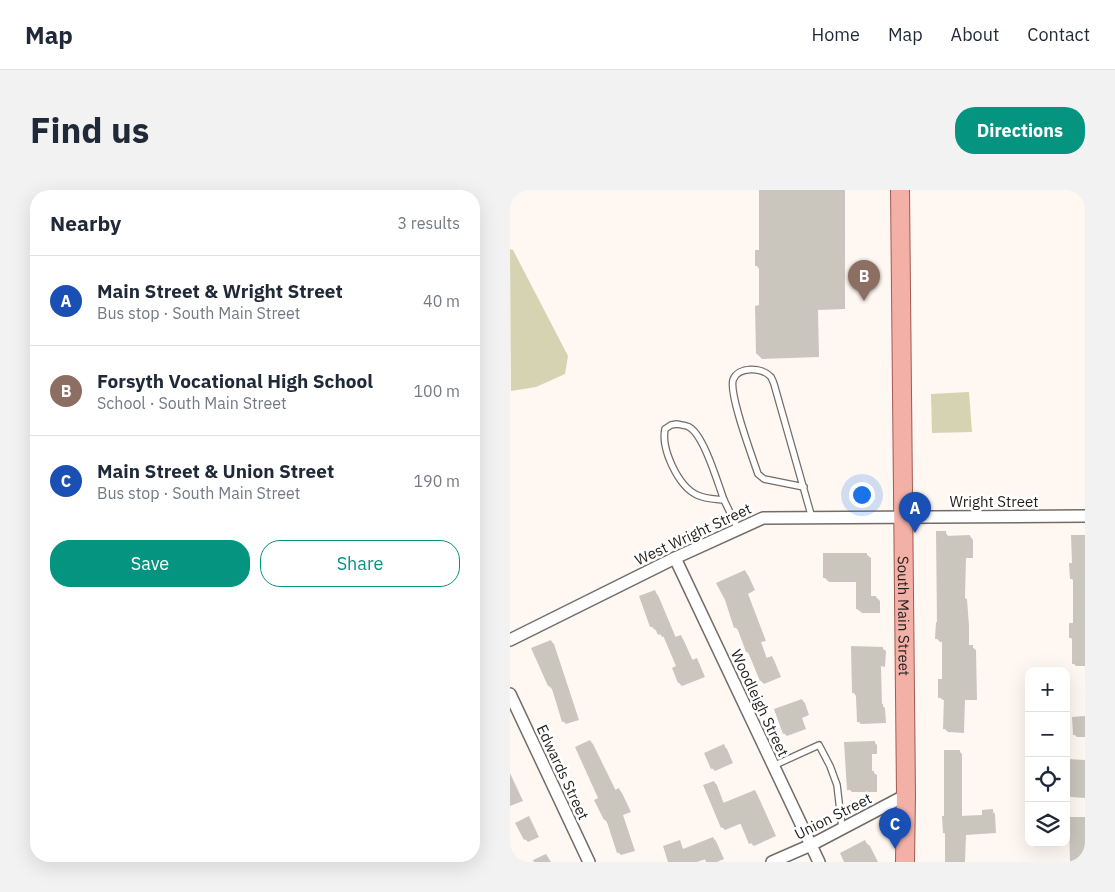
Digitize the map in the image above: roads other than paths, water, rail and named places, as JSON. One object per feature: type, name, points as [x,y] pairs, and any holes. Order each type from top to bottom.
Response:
[{"type":"main road","name":"South Main Street","points":[[900,190],[904,517],[905,862]]},
{"type":"street","name":"Wright Street","points":[[904,517],[1085,516]]},
{"type":"street","name":"West Wright Street","points":[[510,640],[675,558],[763,518],[904,517]]},
{"type":"street","name":"Woodleigh Street","points":[[675,558],[818,862]]},
{"type":"street","name":"Edwards Street","points":[[510,694],[589,862]]},
{"type":"street","name":"Union Street","points":[[772,862],[811,845],[906,795]]},
{"type":"lane","points":[[804,487],[764,479],[758,474],[734,396],[733,382],[735,376],[740,372],[747,369],[756,370],[771,377],[804,487],[812,518]]},
{"type":"lane","points":[[724,500],[703,498],[687,489],[671,462],[664,438],[665,429],[677,424],[689,427],[699,439],[738,529]]},
{"type":"lane","points":[[773,766],[819,745],[837,785],[842,828]]},
{"type":"place","name":"Forsyth Vocational High School","points":[[864,301]]},
{"type":"place","name":"Main Street & Wright Street","points":[[915,533]]},
{"type":"place","name":"Main Street & Union Street","points":[[895,849]]}]
